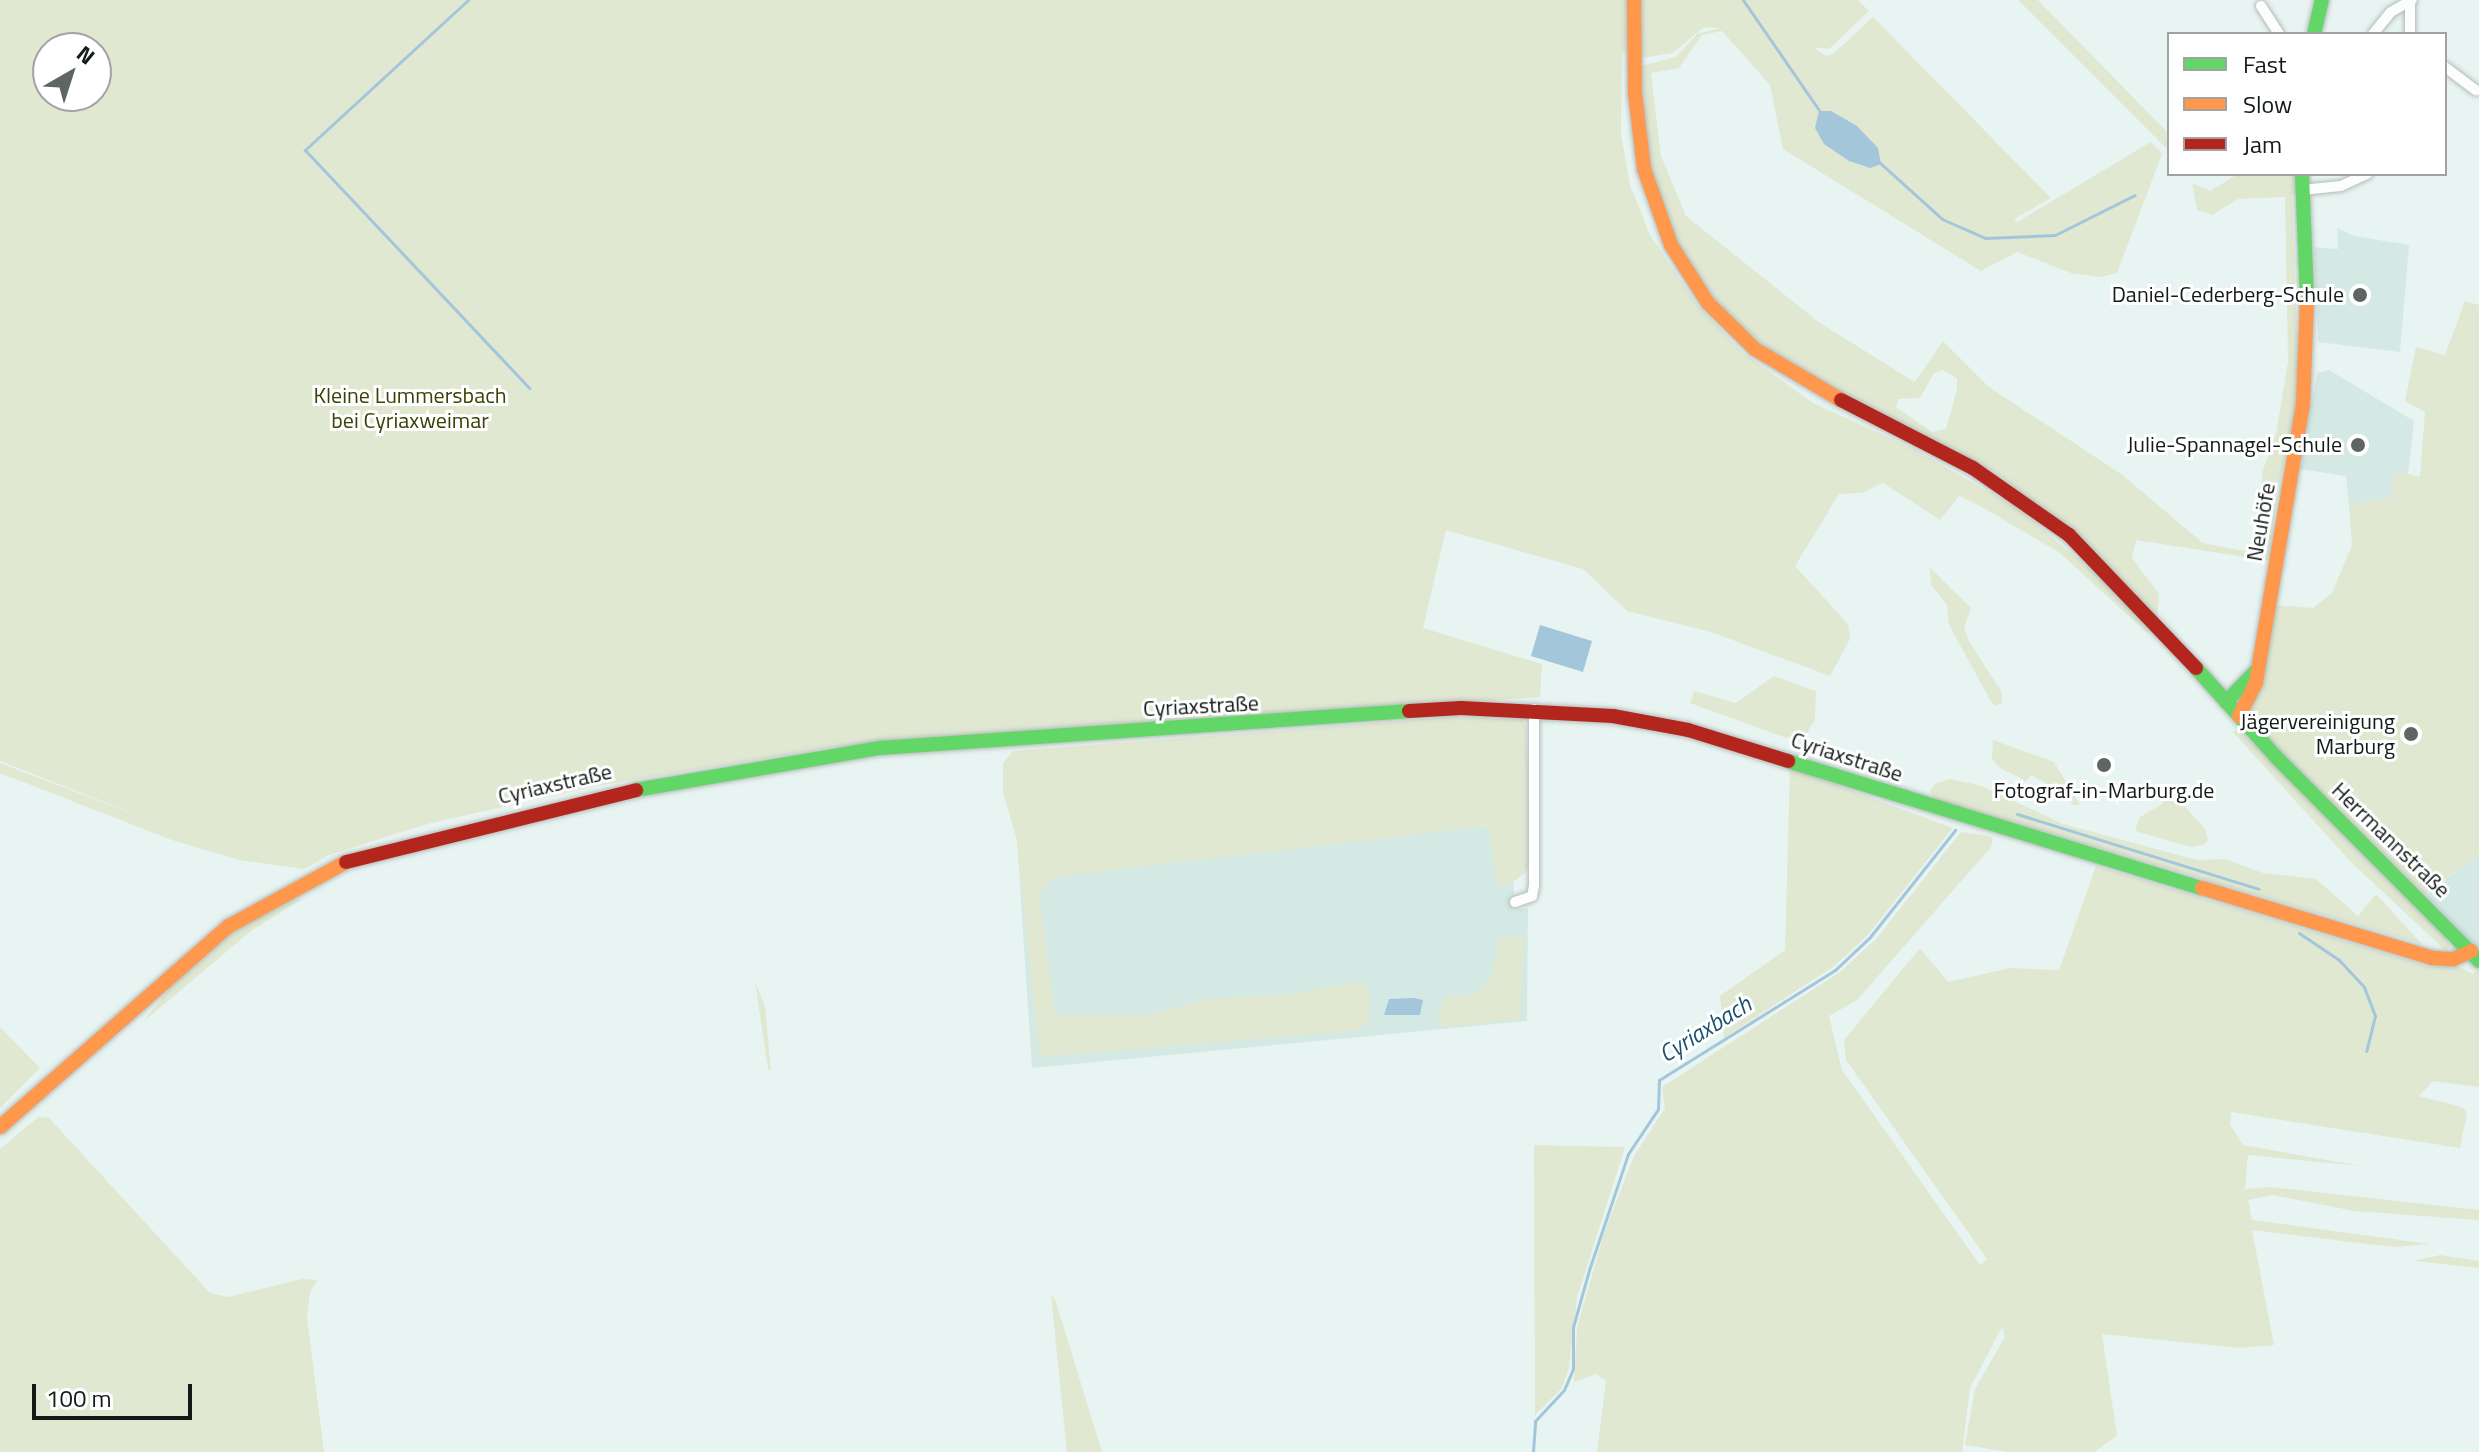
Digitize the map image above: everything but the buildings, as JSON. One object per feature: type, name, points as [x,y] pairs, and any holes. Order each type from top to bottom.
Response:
[{"type":"street","name":"Herrmannstraße","points":[[1634,0],[1635,93],[1644,169],[1671,245],[1708,303],[1755,349],[1794,376],[1973,468],[2069,535],[2121,584],[2239,716],[2475,956]]},
{"type":"street","points":[[2314,32],[2322,0]]},
{"type":"street","points":[[2375,32],[2391,12],[2411,1]]},
{"type":"street","points":[[2410,32],[2411,1]]},
{"type":"street","points":[[2261,6],[2278,32]]},
{"type":"street","points":[[2447,68],[2476,90]]},
{"type":"street","name":"Neuhöfe","points":[[2239,716],[2254,690],[2308,361],[2302,176]]},
{"type":"street","points":[[2302,190],[2341,186],[2363,176]]},
{"type":"street","points":[[2226,702],[2257,670]]},
{"type":"street","name":"Cyriaxstraße","points":[[0,1127],[229,926],[305,879],[382,849],[661,784],[880,748],[1461,708],[1534,708],[1688,730],[2432,958],[2475,956]]},
{"type":"street","points":[[1515,902],[1532,896],[1534,886],[1534,708]]},
{"type":"shaded area","name":"Daniel-Cederberg-Schule","points":[[2337,228],[2354,236],[2409,245],[2400,352],[2318,342],[2314,247],[2338,249]]},
{"type":"shaded area","name":"Julie-Spannagel-Schule","points":[[2329,370],[2414,421],[2408,474],[2396,471],[2391,498],[2349,506],[2346,476],[2300,469],[2317,373]]},
{"type":"shaded area","points":[[1489,826],[1498,885],[1513,882],[1516,909],[1528,908],[1527,1021],[1032,1068],[1018,855],[1339,842]]},
{"type":"shaded area","points":[[2479,854],[2479,949],[2426,895]]},
{"type":"green space","name":"Kleine Lummersbach bei Cyriaxweimar","points":[[0,0],[1858,0],[1869,11],[1829,49],[1813,47],[1825,56],[1833,54],[1873,17],[2051,198],[2014,219],[2017,222],[2151,142],[2162,154],[2117,273],[2100,277],[2071,273],[2017,252],[1981,271],[1783,149],[1770,85],[1722,31],[1702,35],[1679,68],[1651,73],[1661,156],[1686,216],[1820,323],[1915,382],[1943,341],[1989,387],[2121,474],[2203,543],[2244,551],[2254,540],[2263,470],[2276,434],[2288,362],[2285,197],[2238,199],[2212,215],[2197,210],[2192,183],[2210,191],[2235,176],[2297,176],[2297,193],[2292,195],[2299,388],[2277,495],[2270,561],[2136,540],[2132,558],[2159,594],[2157,618],[2086,543],[1997,473],[1796,370],[1745,329],[1714,298],[1667,225],[1648,160],[1641,66],[1676,57],[1697,34],[1720,28],[1704,27],[1673,53],[1647,57],[1622,52],[1621,134],[1630,185],[1650,235],[1698,306],[1742,352],[1813,403],[1914,449],[2017,508],[2113,588],[2151,630],[2147,633],[2060,553],[1982,507],[1959,496],[1940,520],[1883,483],[1862,493],[1839,494],[1795,566],[1848,624],[1850,639],[1830,676],[1711,632],[1627,611],[1583,569],[1446,530],[1423,628],[1542,664],[1540,697],[833,747],[596,786],[427,824],[329,855],[304,869],[239,860],[172,840],[0,773],[0,763],[173,829],[0,761]],"holes":[[[1942,370],[1957,378],[1946,429],[1932,432],[1896,407],[1898,399],[1920,398],[1934,373]]]},
{"type":"green space","points":[[2018,0],[2038,0],[2167,132],[2167,149]]},
{"type":"green space","points":[[2465,301],[2479,305],[2479,854],[2425,895],[2274,747],[2251,720],[2251,710],[2274,605],[2313,608],[2332,593],[2352,545],[2349,506],[2390,498],[2396,471],[2420,477],[2425,412],[2405,401],[2416,347],[2445,355]]},
{"type":"green space","points":[[1930,568],[1971,608],[1964,627],[1969,641],[2001,691],[2002,703],[1995,706],[1989,698],[1949,625],[1947,605],[1931,585]]},
{"type":"green space","points":[[1774,676],[1816,691],[1815,720],[1806,734],[1786,738],[1690,703],[1694,691],[1736,703]]},
{"type":"green space","points":[[1453,717],[1522,719],[1526,725],[1531,857],[1526,872],[1513,882],[1498,885],[1488,826],[1070,875],[1051,880],[1039,894],[1055,1016],[1146,1016],[1206,999],[1287,995],[1364,981],[1370,996],[1369,1018],[1360,1030],[1040,1057],[1016,837],[1003,792],[1003,763],[1013,751]]},
{"type":"green space","points":[[2239,729],[2442,932],[2450,946],[2446,951],[2351,862],[2233,732]]},
{"type":"green space","points":[[1993,740],[2054,762],[2080,805],[2073,805],[2065,794],[2031,775],[2026,781],[2000,768],[1992,759]]},
{"type":"green space","points":[[1790,768],[1953,828],[1867,936],[1833,967],[1724,1038],[1720,996],[1785,950]]},
{"type":"green space","points":[[1949,779],[1979,785],[2063,824],[2197,860],[2225,859],[2263,873],[2316,879],[2358,916],[2376,894],[2422,944],[1934,799],[1930,791],[1935,784]]},
{"type":"green space","points":[[2171,791],[2205,829],[2208,840],[2203,845],[2191,847],[2135,831],[2140,817],[2162,804]]},
{"type":"green space","points":[[1961,832],[1989,836],[1993,839],[1991,847],[1857,1000],[1829,1016],[1842,1070],[1980,1265],[1987,1259],[1846,1060],[1844,1040],[1920,948],[1948,982],[2010,968],[2059,970],[2096,866],[2430,967],[2459,967],[2473,974],[2479,969],[2479,1087],[2433,1081],[2419,1096],[2462,1107],[2467,1113],[2460,1148],[2231,1112],[2230,1125],[2243,1145],[2361,1166],[2248,1155],[2245,1189],[2270,1187],[2479,1210],[2479,1220],[2354,1211],[2273,1195],[2248,1200],[2252,1220],[2430,1244],[2393,1247],[2252,1230],[2274,1345],[2240,1348],[2102,1334],[2117,1436],[2094,1452],[2009,1452],[1965,1445],[1975,1389],[2005,1337],[2002,1327],[1970,1388],[1962,1452],[1597,1452],[1606,1381],[1596,1374],[1574,1382],[1577,1327],[1605,1230],[1634,1156],[1665,1108],[1662,1087],[1840,972],[1876,939]]},
{"type":"green space","points":[[284,899],[302,899],[251,931],[143,1022],[171,986],[234,932]]},
{"type":"green space","points":[[1499,937],[1524,937],[1520,1019],[1446,1027],[1437,1023],[1445,996],[1472,996],[1492,977]]},
{"type":"green space","points":[[755,981],[765,1007],[771,1071],[768,1069]]},
{"type":"green space","points":[[0,1027],[40,1068],[0,1108]]},
{"type":"green space","points":[[38,1117],[49,1118],[210,1293],[228,1297],[302,1279],[318,1280],[310,1292],[307,1318],[324,1452],[0,1452],[0,1149]]},
{"type":"green space","points":[[1534,1145],[1625,1147],[1577,1298],[1569,1368],[1562,1388],[1535,1415]]},
{"type":"green space","points":[[2440,1255],[2479,1261],[2479,1268],[2414,1261]]},
{"type":"green space","points":[[1051,1295],[1055,1299],[1102,1452],[1067,1452]]},
{"type":"water","points":[[1819,111],[1831,111],[1857,126],[1878,148],[1881,164],[1870,168],[1849,161],[1824,144],[1815,128]]},
{"type":"water","points":[[1540,625],[1592,641],[1583,672],[1531,656]]},
{"type":"water","points":[[1389,999],[1423,1000],[1420,1015],[1384,1015]]},
{"type":"waterway","points":[[468,0],[305,150],[529,388]]},
{"type":"waterway","points":[[1743,0],[1821,113]]},
{"type":"waterway","points":[[1879,162],[1942,219],[1985,238],[2055,235],[2135,195]]},
{"type":"waterway","points":[[2017,814],[2259,889]]},
{"type":"waterway","name":"Cyriaxbach","points":[[1533,1452],[1535,1421],[1564,1390],[1573,1369],[1573,1327],[1589,1270],[1628,1154],[1658,1109],[1659,1080],[1835,970],[1870,937],[1955,830]]},
{"type":"waterway","points":[[2299,933],[2339,960],[2364,987],[2375,1016],[2366,1051]]},
{"type":"traffic: fast","points":[[2314,32],[2322,0]]},
{"type":"traffic: fast","points":[[2302,176],[2307,300]]},
{"type":"traffic: fast","points":[[2196,668],[2276,757],[2479,961]]},
{"type":"traffic: fast","points":[[2226,702],[2257,670]]},
{"type":"traffic: fast","points":[[636,790],[880,748],[1409,711]]},
{"type":"traffic: fast","points":[[1788,761],[2202,888]]},
{"type":"traffic: slow","points":[[1634,0],[1635,93],[1644,169],[1671,245],[1708,303],[1755,349],[1841,400]]},
{"type":"traffic: slow","points":[[2239,716],[2256,682],[2303,404],[2307,300]]},
{"type":"traffic: slow","points":[[0,1127],[229,926],[346,862]]},
{"type":"traffic: slow","points":[[2202,888],[2432,958],[2454,959],[2471,951]]},
{"type":"traffic: jam","points":[[1841,400],[1973,468],[2069,535],[2196,668]]},
{"type":"traffic: jam","points":[[1409,711],[1461,708],[1613,716],[1688,730],[1788,761]]},
{"type":"traffic: jam","points":[[346,862],[636,790]]},
{"type":"place","name":"Daniel-Cederberg-Schule","points":[[2360,295]]},
{"type":"place","name":"Julie-Spannagel-Schule","points":[[2358,445]]},
{"type":"place","name":"Jägervereinigung Marburg","points":[[2411,734]]},
{"type":"place","name":"Fotograf-in-Marburg.de","points":[[2104,765]]}]
